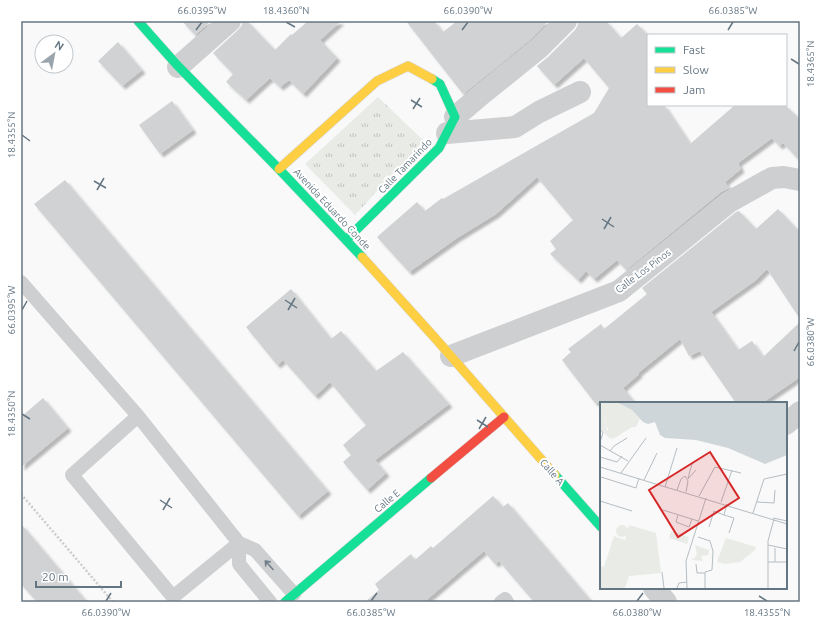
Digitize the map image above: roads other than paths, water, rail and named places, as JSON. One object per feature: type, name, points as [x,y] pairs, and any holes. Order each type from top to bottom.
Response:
[{"type":"street","name":"Avenida Eduardo Conde","points":[[138,21],[178,67],[279,169],[346,240],[504,417]]},
{"type":"street","points":[[178,67],[230,21]]},
{"type":"street","points":[[451,125],[482,94],[539,48],[566,21]]},
{"type":"street","points":[[279,169],[377,81],[408,66],[440,84],[451,125]]},
{"type":"street","points":[[451,125],[515,127],[539,112],[580,92]]},
{"type":"street","name":"Calle Tamarindo","points":[[346,240],[439,148],[451,125]]},
{"type":"street","name":"Calle Los Pinos","points":[[451,356],[619,291],[729,202],[772,178],[784,177],[800,180]]},
{"type":"street","points":[[787,423],[800,412]]},
{"type":"street","name":"Calle A","points":[[504,417],[600,526]]},
{"type":"street","name":"Calle E","points":[[289,598],[504,417]]},
{"type":"street","points":[[655,589],[666,602]]},
{"type":"lane","points":[[21,282],[138,416],[239,543],[255,550],[289,598]]},
{"type":"lane","points":[[138,416],[72,475],[173,597],[239,543]]},
{"type":"lane","points":[[239,543],[239,564],[270,602]]},
{"type":"lane","points":[[501,602],[504,599],[507,602]]}]
